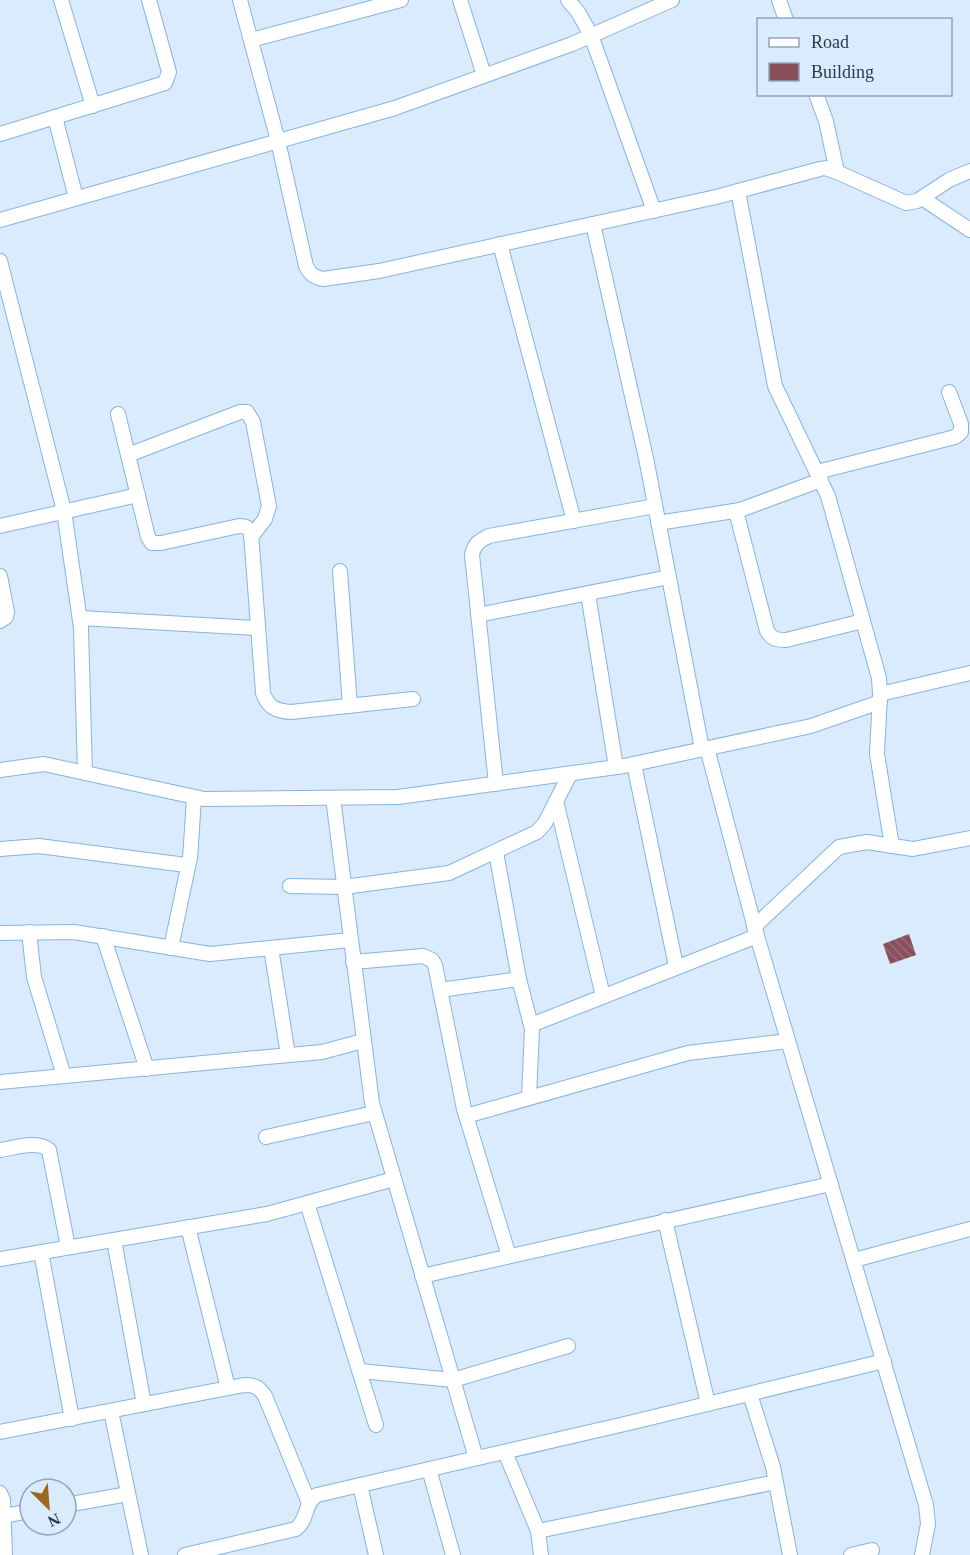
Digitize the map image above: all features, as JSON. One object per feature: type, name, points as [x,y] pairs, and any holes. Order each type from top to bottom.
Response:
[{"type":"street","points":[[61,0],[93,106]]},
{"type":"street","points":[[0,134],[160,86],[167,79],[169,72],[149,0]]},
{"type":"street","points":[[240,0],[279,141],[306,266],[315,278],[323,279],[379,271],[654,211],[825,168],[906,203],[912,203],[949,180],[970,171]]},
{"type":"street","points":[[251,40],[401,0]]},
{"type":"street","points":[[460,0],[484,75]]},
{"type":"street","points":[[568,0],[591,35],[654,211]]},
{"type":"street","points":[[0,220],[395,108],[591,35],[672,0]]},
{"type":"street","points":[[779,0],[785,18]]},
{"type":"street","points":[[817,96],[826,121],[837,172]]},
{"type":"street","points":[[55,117],[76,198]]},
{"type":"street","points":[[738,191],[774,386],[828,496],[879,678],[877,754],[892,846]]},
{"type":"street","points":[[922,198],[970,230]]},
{"type":"street","points":[[593,224],[705,749],[755,931],[928,1515],[922,1555]]},
{"type":"street","points":[[500,244],[574,520]]},
{"type":"street","points":[[0,261],[64,511],[80,618],[85,773]]},
{"type":"street","points":[[658,523],[736,511],[819,476],[955,436],[961,432],[961,424],[949,392]]},
{"type":"street","points":[[128,455],[240,412],[247,412],[254,422],[269,506],[265,519],[251,537]]},
{"type":"street","points":[[118,414],[148,537],[152,543],[239,526],[249,528],[264,693],[270,706],[278,711],[291,712],[413,699]]},
{"type":"street","points":[[0,526],[138,495]]},
{"type":"street","points":[[496,784],[472,555],[474,548],[489,536],[655,506]]},
{"type":"street","points":[[736,511],[767,631],[771,637],[786,640],[863,621]]},
{"type":"street","points":[[340,571],[350,706]]},
{"type":"street","points":[[0,576],[7,612],[6,617],[0,621]]},
{"type":"street","points":[[478,615],[669,577]]},
{"type":"street","points":[[588,594],[616,767]]},
{"type":"street","points":[[80,618],[258,628]]},
{"type":"street","points":[[0,770],[44,764],[194,798],[399,797],[634,764],[811,726],[880,698],[970,673]]},
{"type":"street","points":[[634,764],[676,966]]},
{"type":"street","points":[[290,886],[344,887],[450,873],[537,832],[546,823],[570,774]]},
{"type":"street","points":[[171,948],[189,862],[194,798]]},
{"type":"street","points":[[333,798],[374,1113],[476,1458]]},
{"type":"street","points":[[556,801],[603,996]]},
{"type":"street","points":[[531,1025],[755,931],[838,847],[867,842],[913,849],[970,838]]},
{"type":"street","points":[[0,849],[39,846],[182,866],[189,862]]},
{"type":"street","points":[[496,852],[519,979],[531,1025],[529,1097]]},
{"type":"street","points":[[28,932],[34,977],[64,1076]]},
{"type":"street","points":[[0,933],[74,932],[210,954],[350,940]]},
{"type":"street","points":[[103,936],[147,1069]]},
{"type":"street","points":[[271,948],[288,1055]]},
{"type":"street","points":[[353,962],[428,957],[435,965],[466,1116],[509,1256]]},
{"type":"street","points":[[440,990],[519,979]]},
{"type":"street","points":[[0,1082],[322,1052],[363,1041]]},
{"type":"street","points":[[466,1116],[688,1053],[788,1041]]},
{"type":"street","points":[[266,1137],[374,1113]]},
{"type":"street","points":[[0,1150],[36,1145],[50,1150],[69,1247]]},
{"type":"street","points":[[0,1259],[267,1214],[394,1179]]},
{"type":"street","points":[[422,1276],[831,1184]]},
{"type":"street","points":[[308,1203],[376,1425]]},
{"type":"street","points":[[665,1220],[708,1404]]},
{"type":"street","points":[[188,1227],[228,1388]]},
{"type":"street","points":[[854,1260],[970,1229]]},
{"type":"street","points":[[114,1240],[144,1404]]},
{"type":"street","points":[[41,1252],[72,1419]]},
{"type":"street","points":[[360,1371],[453,1380],[568,1346]]},
{"type":"street","points":[[185,1555],[216,1552],[296,1529],[304,1521],[309,1503],[317,1495],[884,1361]]},
{"type":"street","points":[[0,1432],[244,1385],[259,1388],[265,1396],[309,1503]]},
{"type":"street","points":[[750,1394],[771,1458],[790,1555]]},
{"type":"street","points":[[111,1411],[141,1555]]},
{"type":"street","points":[[505,1452],[538,1531],[541,1555]]},
{"type":"street","points":[[429,1469],[453,1555]]},
{"type":"street","points":[[538,1531],[776,1482]]},
{"type":"street","points":[[360,1485],[376,1555]]},
{"type":"street","points":[[0,1493],[3,1500],[5,1555]]},
{"type":"street","points":[[78,1503],[128,1494]]},
{"type":"street","points":[[4,1515],[18,1513]]},
{"type":"street","points":[[851,1555],[872,1550]]},
{"type":"building","points":[[909,934],[916,955],[890,964],[883,944]]}]
